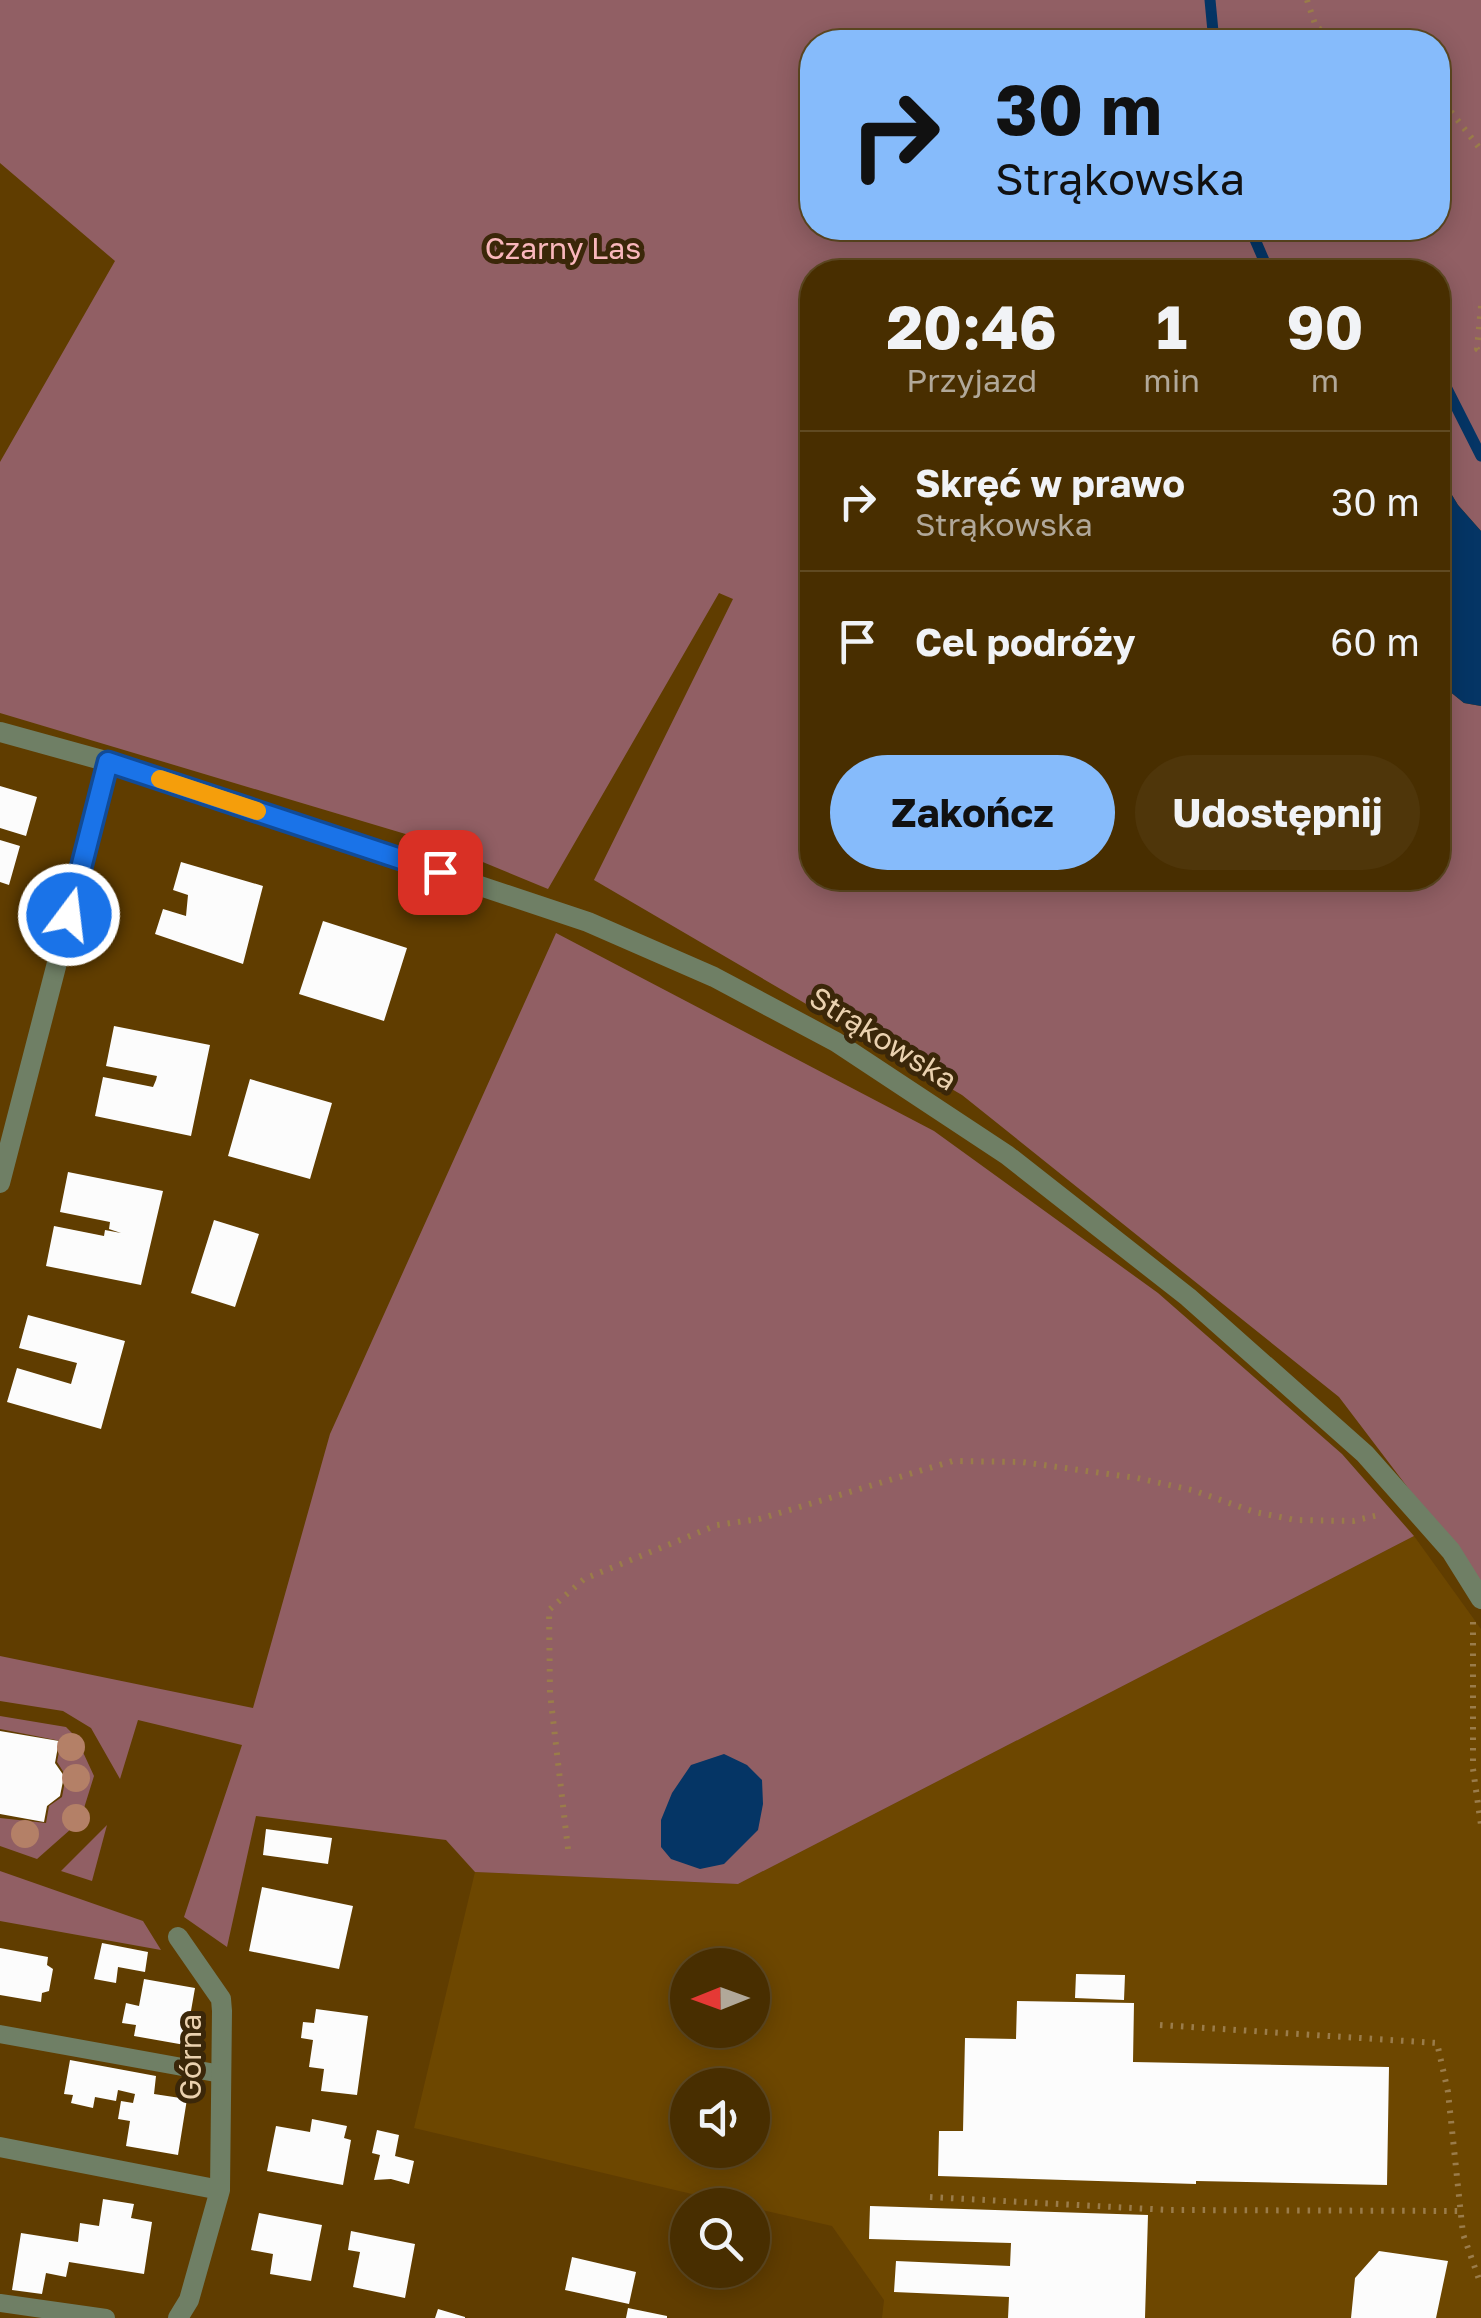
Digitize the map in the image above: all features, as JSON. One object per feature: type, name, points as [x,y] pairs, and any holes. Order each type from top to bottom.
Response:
[{"type":"street","name":"Strąkowska","points":[[0,732],[108,762],[588,922],[714,977],[836,1042],[1007,1155],[1188,1296],[1365,1454],[1451,1552],[1477,1594]]},
{"type":"street","points":[[0,1183],[108,762]]},
{"type":"street","name":"Górna","points":[[178,1937],[221,1999],[220,2190],[189,2300],[178,2318]]},
{"type":"street","points":[[0,2147],[220,2190]]},
{"type":"lane","points":[[0,2034],[221,2074]]},
{"type":"lane","points":[[0,2303],[106,2318]]},
{"type":"path","points":[[1308,0],[1316,27],[1321,30]]},
{"type":"path","points":[[1450,110],[1481,150]]},
{"type":"path","points":[[1481,306],[1477,350],[1481,352]]},
{"type":"path","points":[[568,1849],[550,1693],[549,1610],[584,1579],[717,1525],[760,1519],[953,1461],[986,1460],[1137,1478],[1295,1520],[1354,1521],[1414,1507]]},
{"type":"path","points":[[1477,1594],[1472,1769],[1481,1826]]},
{"type":"path","points":[[1160,2025],[1437,2043],[1448,2092],[1462,2234],[1481,2285]]},
{"type":"path","points":[[930,2197],[1169,2210],[1460,2211]]},
{"type":"shaded area","points":[[1414,1536],[1481,1629],[1481,2318],[882,2318],[884,2300],[832,2226],[770,2212],[770,2188],[670,2189],[414,2128],[475,1872],[738,1884]]},
{"type":"green space","name":"Czarny Las","points":[[0,0],[1481,0],[1481,531],[1450,492],[1450,260],[800,260],[800,890],[1450,890],[1450,692],[1464,703],[1481,706],[1481,1584],[1339,1397],[962,1095],[594,880],[733,599],[719,593],[548,889],[439,844],[0,713],[0,462],[115,261],[0,163]]},
{"type":"green space","points":[[556,933],[934,1131],[1158,1293],[1342,1454],[1414,1536],[738,1884],[475,1872],[446,1840],[256,1816],[227,1947],[184,1917],[242,1745],[138,1720],[120,1779],[91,1728],[63,1711],[0,1701],[0,1656],[253,1708],[330,1434]]},
{"type":"green space","points":[[0,1716],[66,1727],[76,1737],[94,1776],[80,1821],[37,1859],[0,1846],[0,1818],[46,1823],[49,1806],[62,1797],[66,1776],[57,1762],[61,1741],[0,1729]]},
{"type":"green space","points":[[107,1825],[92,1881],[61,1871]]},
{"type":"green space","points":[[0,1871],[143,1921],[161,1950],[0,1921]]},
{"type":"water","points":[[1450,492],[1481,531],[1481,706],[1464,703],[1450,692]]},
{"type":"water","points":[[724,1754],[747,1765],[762,1780],[758,1830],[724,1864],[700,1869],[671,1859],[661,1847],[661,1820],[672,1793],[691,1765]]},
{"type":"building","points":[[0,786],[37,797],[26,836],[0,828]]},
{"type":"building","points":[[0,840],[20,846],[9,885],[0,882]]},
{"type":"building","points":[[181,862],[263,886],[243,964],[155,934],[163,909],[186,916],[188,895],[173,890]]},
{"type":"building","points":[[323,921],[407,948],[384,1021],[299,994]]},
{"type":"building","points":[[114,1026],[210,1045],[191,1136],[95,1116],[103,1077],[153,1087],[157,1076],[106,1066]]},
{"type":"building","points":[[250,1079],[332,1103],[310,1179],[228,1156]]},
{"type":"building","points":[[68,1172],[163,1191],[141,1285],[46,1266],[54,1226],[104,1236],[105,1230],[121,1233],[109,1229],[110,1222],[60,1212]]},
{"type":"building","points":[[214,1220],[259,1234],[235,1307],[191,1293]]},
{"type":"building","points":[[28,1315],[125,1341],[101,1429],[7,1402],[17,1368],[71,1384],[77,1363],[19,1348]]},
{"type":"building","points":[[0,1731],[59,1741],[55,1763],[64,1776],[60,1796],[47,1806],[44,1822],[0,1814]]},
{"type":"building","points":[[266,1829],[332,1838],[328,1864],[263,1855]]},
{"type":"building","points":[[262,1887],[353,1906],[339,1969],[249,1951]]},
{"type":"building","points":[[102,1943],[148,1952],[145,1972],[118,1967],[116,1983],[94,1979]]},
{"type":"building","points":[[0,1948],[48,1957],[47,1965],[53,1969],[49,1991],[42,1993],[41,2002],[0,1995]]},
{"type":"building","points":[[1076,1974],[1125,1975],[1124,2000],[1075,1998]]},
{"type":"building","points":[[144,1979],[195,1988],[185,2045],[134,2036],[136,2025],[122,2023],[126,2003],[139,2006]]},
{"type":"building","points":[[1017,2001],[1134,2003],[1133,2062],[1389,2067],[1387,2185],[938,2176],[939,2131],[963,2131],[965,2038],[1016,2039]]},
{"type":"building","points":[[316,2009],[368,2016],[357,2095],[321,2091],[324,2069],[309,2067],[313,2040],[301,2038],[303,2022],[314,2023]]},
{"type":"building","points":[[70,2060],[156,2076],[154,2094],[187,2099],[178,2155],[126,2146],[130,2121],[118,2119],[121,2101],[133,2103],[135,2094],[118,2090],[116,2101],[95,2097],[93,2108],[71,2103],[73,2095],[64,2094]]},
{"type":"building","points":[[312,2119],[347,2126],[344,2138],[351,2140],[343,2185],[267,2171],[276,2126],[310,2132]]},
{"type":"building","points":[[377,2130],[399,2135],[395,2156],[414,2161],[409,2184],[374,2180],[380,2155],[372,2153]]},
{"type":"building","points":[[103,2199],[134,2204],[131,2218],[152,2222],[144,2274],[69,2262],[66,2277],[46,2273],[42,2294],[12,2290],[21,2233],[78,2242],[80,2223],[99,2226]]},
{"type":"building","points":[[870,2206],[1148,2215],[1145,2318],[1008,2318],[1009,2297],[894,2292],[896,2261],[1010,2266],[1011,2243],[869,2239]]},
{"type":"building","points":[[259,2213],[322,2225],[311,2281],[270,2274],[273,2254],[251,2250]]},
{"type":"building","points":[[351,2231],[415,2244],[405,2298],[353,2287],[360,2252],[348,2250]]},
{"type":"building","points":[[1379,2251],[1448,2261],[1436,2318],[1351,2318],[1355,2278]]},
{"type":"building","points":[[572,2257],[636,2272],[629,2304],[565,2290]]},
{"type":"building","points":[[628,2308],[667,2316],[667,2318],[626,2318]]},
{"type":"building","points":[[438,2309],[465,2317],[465,2318],[435,2318]]},
{"type":"waterway","points":[[1210,0],[1213,30]]},
{"type":"waterway","points":[[1255,240],[1264,260]]},
{"type":"waterway","points":[[1450,395],[1481,456]]},
{"type":"slow traffic","points":[[160,779],[257,811]]},
{"type":"route","points":[[69,915],[108,762],[440,872]]}]
